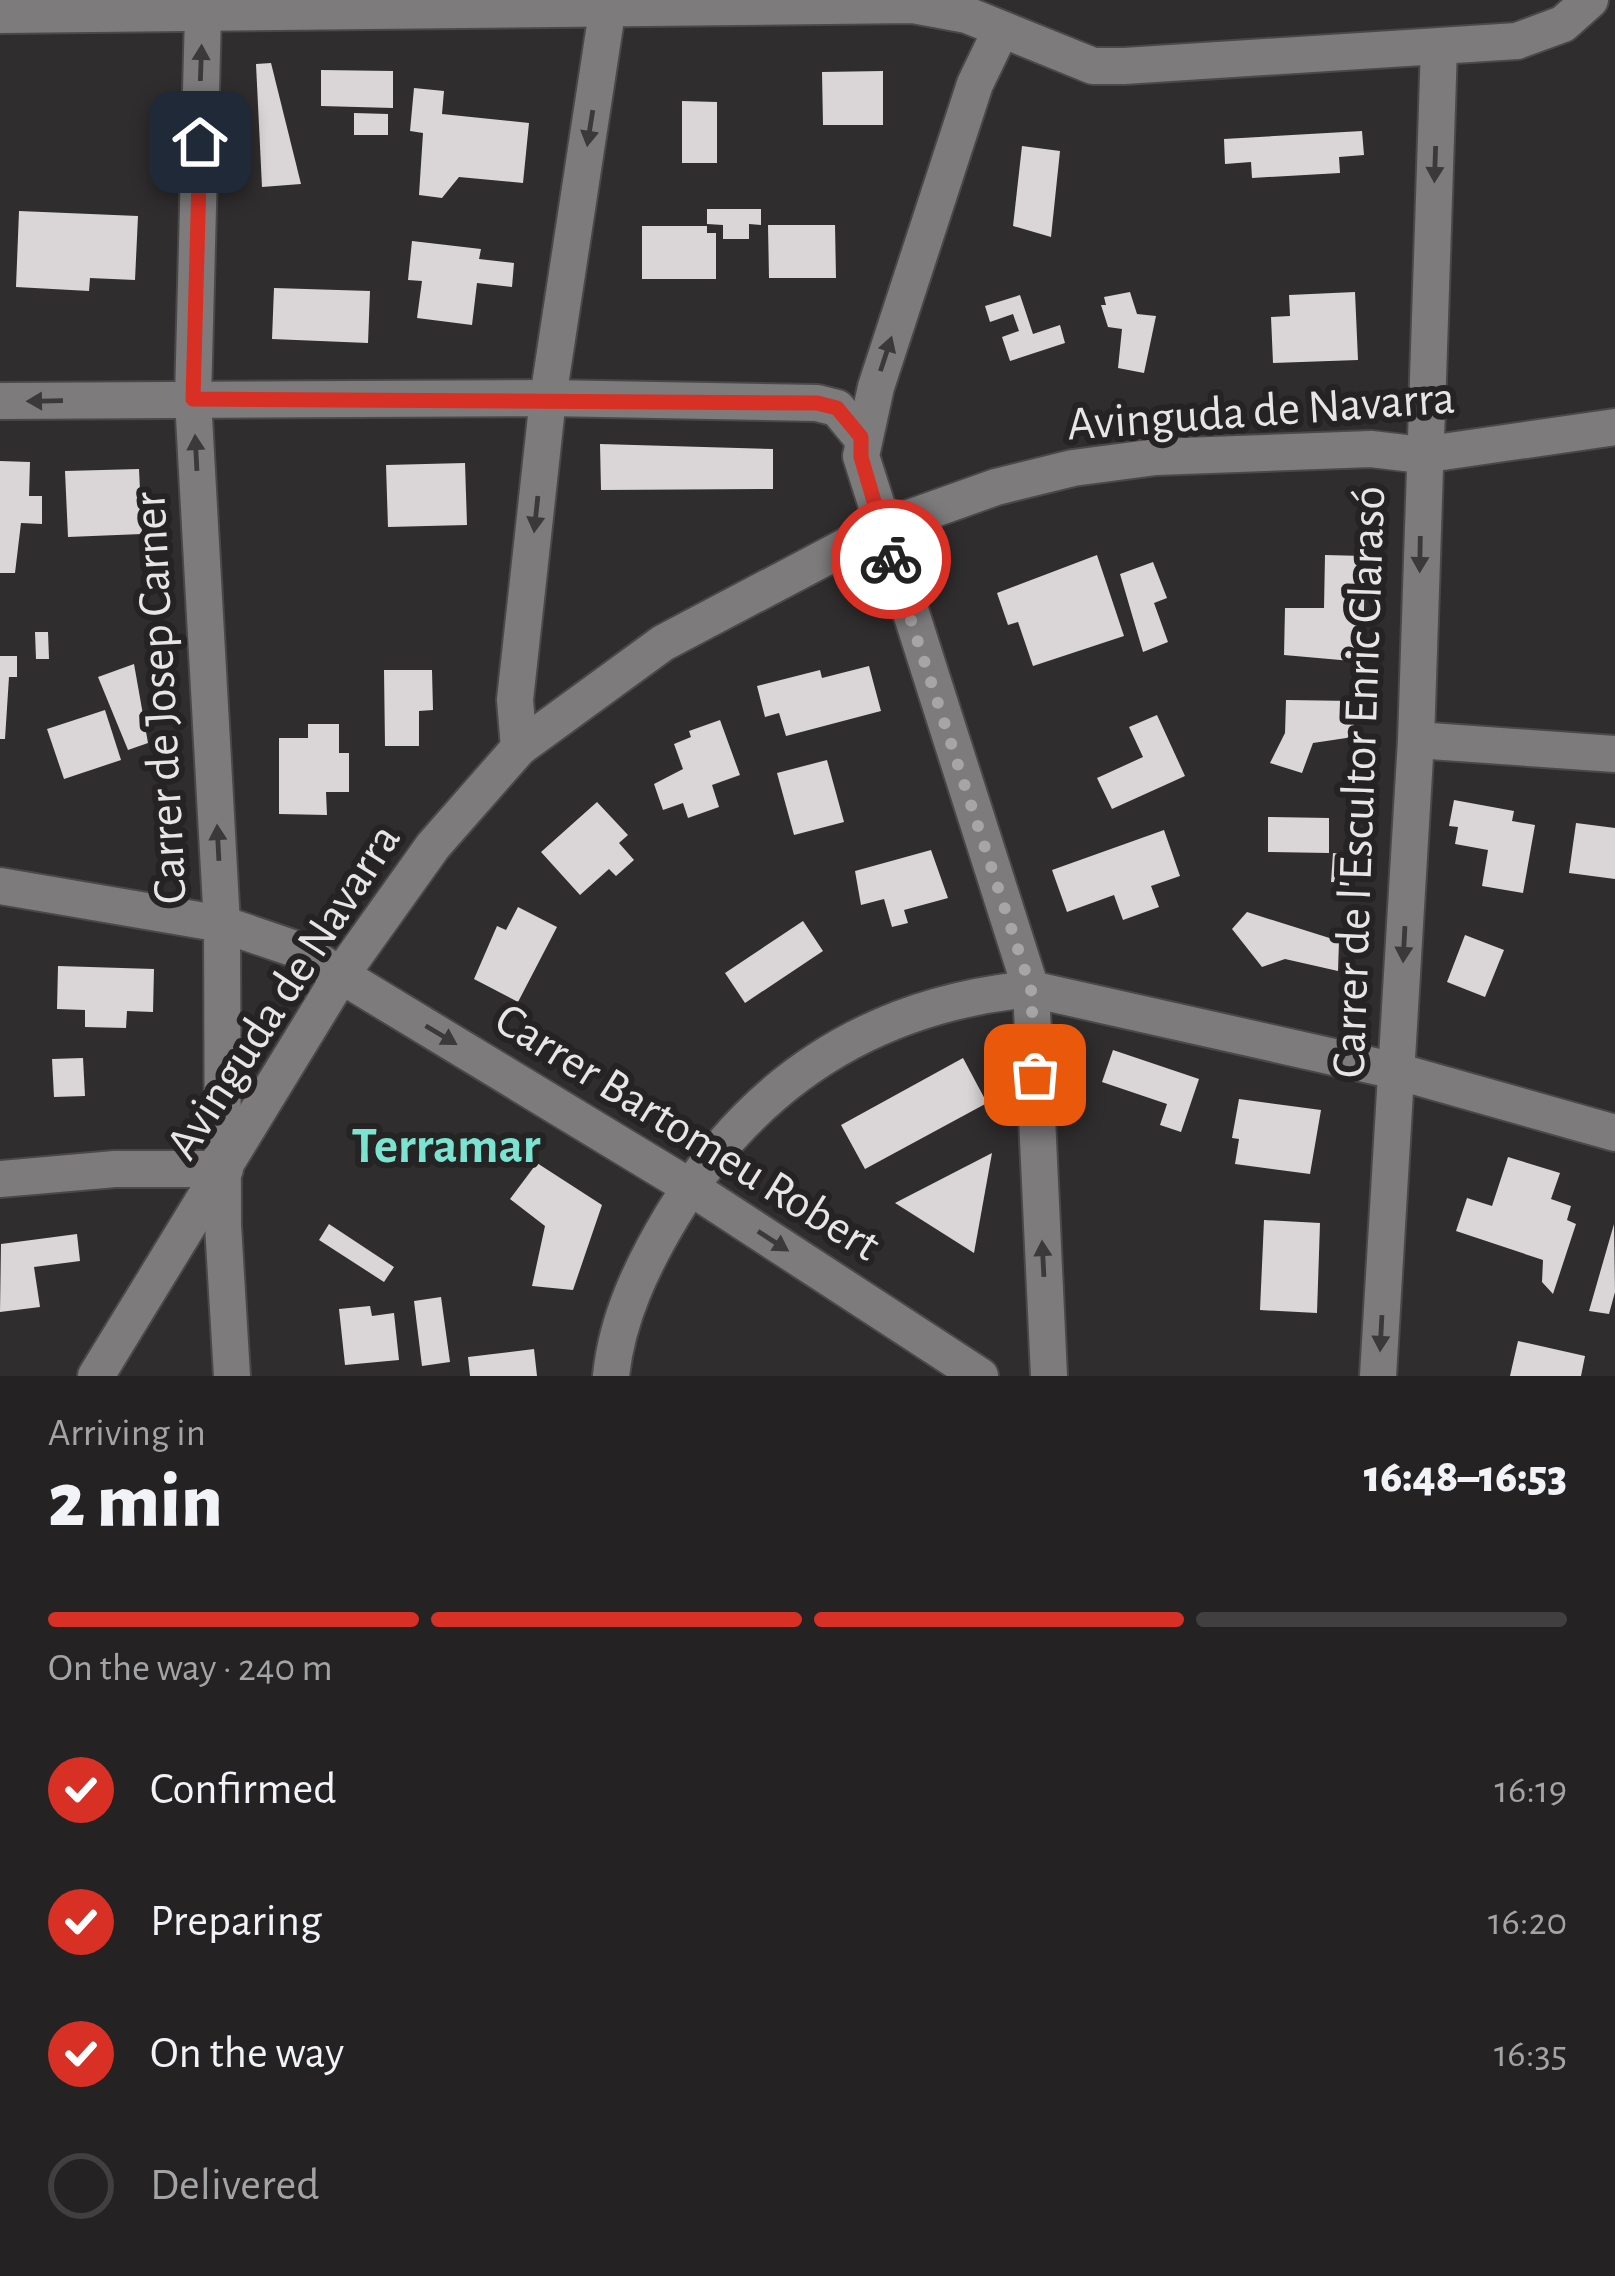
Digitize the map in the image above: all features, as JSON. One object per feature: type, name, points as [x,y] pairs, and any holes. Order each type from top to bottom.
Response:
[{"type":"street","points":[[0,15],[608,13],[914,5],[967,15],[1093,66],[1517,41],[1563,24],[1590,0]]},
{"type":"street","points":[[519,748],[515,700],[548,398],[608,13]]},
{"type":"street","name":"Carrer de Josep Carner","points":[[203,14],[193,399],[222,924],[232,1376]]},
{"type":"street","points":[[861,437],[974,83],[1001,30]]},
{"type":"street","name":"Carrer de l'Escultor Enric Clarasó","points":[[1378,1376],[1416,740],[1439,47]]},
{"type":"street","points":[[0,401],[548,398],[817,403],[837,408],[861,437],[881,528],[1031,989],[1049,1376]]},
{"type":"street","name":"Avinguda de Navarra","points":[[96,1376],[341,974],[433,846],[519,748],[663,643],[881,528],[996,487],[1073,468],[1156,457],[1371,449],[1422,455],[1615,427]]},
{"type":"street","points":[[1416,740],[1615,754]]},
{"type":"street","name":"Carrer Bartomeu Robert","points":[[0,886],[222,924],[301,951],[690,1187],[980,1376]]},
{"type":"street","points":[[611,1376],[625,1311],[649,1254],[723,1139],[754,1107],[829,1052],[922,1010],[983,993],[1031,989],[1396,1071],[1615,1133]]},
{"type":"street","points":[[0,1179],[115,1169],[225,1169]]},
{"type":"building","points":[[271,63],[301,184],[262,187],[256,64]]},
{"type":"building","points":[[321,70],[393,71],[393,108],[321,106]]},
{"type":"building","points":[[883,71],[883,125],[823,125],[822,72]]},
{"type":"building","points":[[414,88],[444,91],[442,114],[529,123],[523,183],[459,177],[442,198],[419,195],[423,133],[410,131]]},
{"type":"building","points":[[682,101],[717,102],[717,163],[682,163]]},
{"type":"building","points":[[354,113],[388,114],[388,135],[354,135]]},
{"type":"building","points":[[1362,131],[1364,155],[1339,157],[1340,173],[1252,178],[1251,162],[1225,164],[1224,139]]},
{"type":"building","points":[[1022,146],[1060,151],[1051,237],[1013,226]]},
{"type":"building","points":[[707,209],[761,209],[761,225],[749,224],[749,239],[723,239],[723,225],[707,224]]},
{"type":"building","points":[[19,211],[138,216],[135,280],[90,278],[89,291],[16,287]]},
{"type":"building","points":[[768,225],[835,225],[836,278],[769,278]]},
{"type":"building","points":[[642,226],[707,226],[707,233],[716,233],[716,279],[642,279]]},
{"type":"building","points":[[412,241],[481,249],[479,259],[514,263],[512,287],[477,283],[472,325],[417,318],[422,281],[408,280]]},
{"type":"building","points":[[274,288],[370,291],[368,343],[272,339]]},
{"type":"building","points":[[1130,292],[1137,314],[1156,316],[1144,373],[1118,368],[1122,329],[1108,327],[1101,305],[1106,305],[1104,297]]},
{"type":"building","points":[[1355,292],[1358,360],[1273,363],[1271,317],[1290,316],[1289,295]]},
{"type":"building","points":[[1020,295],[1033,334],[1060,325],[1065,343],[1010,361],[1002,337],[1019,331],[1013,314],[990,322],[985,306]]},
{"type":"building","points":[[600,444],[773,449],[773,489],[601,490]]},
{"type":"building","points":[[0,461],[30,462],[29,496],[42,496],[42,524],[21,523],[15,573],[0,573]]},
{"type":"building","points":[[465,463],[467,525],[388,527],[386,465]]},
{"type":"building","points":[[139,469],[142,534],[68,537],[65,471]]},
{"type":"building","points":[[1097,555],[1124,636],[1033,666],[1018,622],[1008,625],[997,593]]},
{"type":"building","points":[[1325,555],[1365,556],[1363,662],[1284,655],[1285,608],[1324,608]]},
{"type":"building","points":[[1153,562],[1167,598],[1154,603],[1168,642],[1143,652],[1120,574]]},
{"type":"building","points":[[35,632],[48,632],[49,659],[36,659]]},
{"type":"building","points":[[0,656],[17,656],[17,677],[9,677],[5,739],[0,739]]},
{"type":"building","points":[[134,664],[148,743],[128,750],[98,677]]},
{"type":"building","points":[[869,666],[881,711],[786,736],[779,713],[765,717],[757,686],[820,670],[822,678]]},
{"type":"building","points":[[384,670],[432,670],[433,710],[419,711],[419,746],[385,746]]},
{"type":"building","points":[[1286,700],[1355,701],[1353,737],[1313,743],[1302,773],[1270,763],[1285,733]]},
{"type":"building","points":[[105,710],[121,760],[64,779],[47,729]]},
{"type":"building","points":[[1157,715],[1185,776],[1112,809],[1097,778],[1143,757],[1129,727]]},
{"type":"building","points":[[720,720],[740,775],[712,785],[719,807],[688,818],[683,803],[663,810],[654,784],[683,769],[674,744],[691,737],[689,731]]},
{"type":"building","points":[[308,724],[339,724],[339,753],[349,753],[349,792],[326,792],[327,815],[279,814],[279,738],[308,738]]},
{"type":"building","points":[[827,760],[844,822],[794,835],[777,773]]},
{"type":"building","points":[[1454,800],[1514,811],[1512,821],[1535,825],[1523,893],[1482,886],[1488,850],[1455,844],[1458,827],[1449,826]]},
{"type":"building","points":[[597,802],[628,835],[619,843],[634,860],[616,876],[609,869],[580,895],[541,852]]},
{"type":"building","points":[[1268,817],[1329,818],[1329,853],[1268,852]]},
{"type":"building","points":[[1576,823],[1615,828],[1615,879],[1569,873]]},
{"type":"building","points":[[1164,830],[1180,876],[1151,886],[1159,907],[1123,920],[1114,895],[1067,912],[1052,870]]},
{"type":"building","points":[[931,850],[948,898],[904,910],[908,923],[892,927],[884,899],[861,905],[855,871]]},
{"type":"building","points":[[1333,853],[1351,855],[1349,883],[1331,882]]},
{"type":"building","points":[[518,907],[557,927],[518,1002],[474,979],[497,926],[506,930]]},
{"type":"building","points":[[1247,912],[1339,941],[1338,971],[1285,959],[1262,967],[1232,929]]},
{"type":"building","points":[[803,921],[823,951],[745,1003],[725,973]]},
{"type":"building","points":[[1465,935],[1504,950],[1485,997],[1447,982]]},
{"type":"building","points":[[58,966],[154,969],[153,1012],[127,1011],[126,1028],[85,1027],[85,1010],[57,1009]]},
{"type":"building","points":[[1113,1050],[1199,1079],[1181,1132],[1160,1125],[1167,1104],[1102,1082]]},
{"type":"building","points":[[83,1058],[85,1096],[54,1097],[52,1059]]},
{"type":"building","points":[[963,1058],[987,1103],[865,1169],[841,1125]]},
{"type":"building","points":[[1239,1099],[1321,1110],[1310,1174],[1235,1164],[1239,1139],[1232,1138]]},
{"type":"building","points":[[992,1153],[974,1253],[895,1203]]},
{"type":"building","points":[[1508,1157],[1560,1173],[1551,1199],[1571,1206],[1567,1220],[1576,1224],[1553,1294],[1542,1282],[1543,1260],[1456,1231],[1467,1198],[1492,1206]]},
{"type":"building","points":[[537,1163],[602,1205],[573,1290],[532,1286],[545,1226],[510,1199]]},
{"type":"building","points":[[1264,1220],[1320,1223],[1317,1313],[1260,1310]]},
{"type":"building","points":[[329,1224],[394,1267],[384,1282],[319,1240]]},
{"type":"building","points":[[1614,1224],[1615,1292],[1609,1314],[1589,1311]]},
{"type":"building","points":[[77,1234],[80,1261],[34,1267],[40,1307],[0,1312],[1,1244]]},
{"type":"building","points":[[441,1297],[450,1362],[422,1366],[414,1301]]},
{"type":"building","points":[[370,1306],[372,1316],[394,1313],[399,1360],[345,1365],[339,1309]]},
{"type":"building","points":[[1518,1341],[1585,1356],[1581,1376],[1510,1376]]},
{"type":"building","points":[[534,1349],[537,1376],[470,1376],[468,1357]]},
{"type":"way so far","points":[[891,559],[1031,989],[1035,1075]]},
{"type":"district","name":"Terramar","points":[[446,1146]]},
{"type":"route","points":[[200,142],[193,399],[817,403],[837,408],[861,437],[861,457],[891,559]]}]
